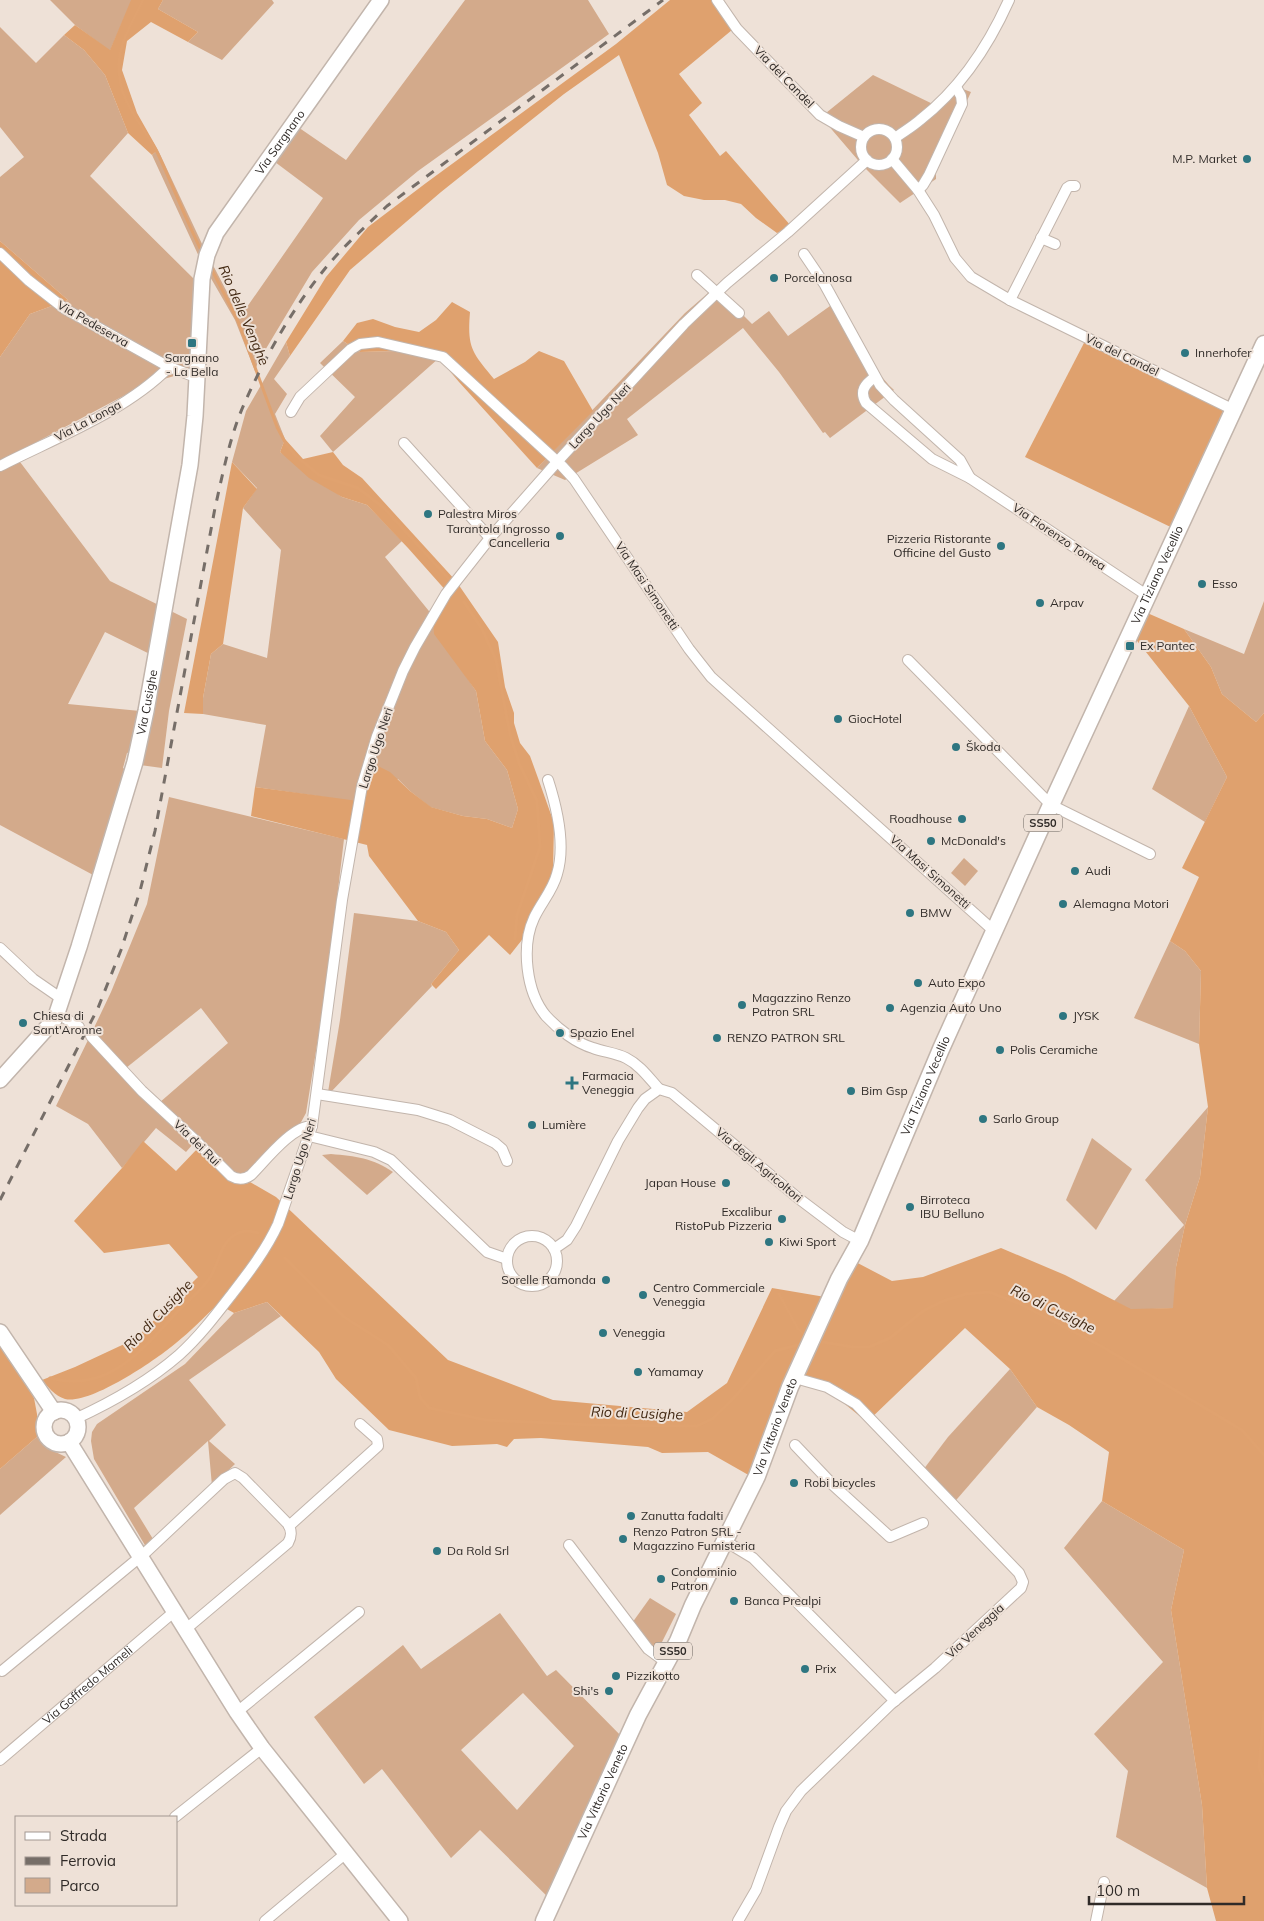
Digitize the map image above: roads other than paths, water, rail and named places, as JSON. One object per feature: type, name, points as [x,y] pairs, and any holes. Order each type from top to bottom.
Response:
[{"type":"main road","name":"Via Tiziano Vecellio","points":[[798,1372],[839,1279],[860,1241],[941,1049],[1051,805],[1264,344]]},
{"type":"main road","name":"Via Vittorio Veneto","points":[[544,1921],[638,1715],[678,1641],[693,1605],[757,1476],[798,1372]]},
{"type":"street","name":"Via Sargnano","points":[[200,295],[206,260],[216,233],[380,0]]},
{"type":"street","name":"Via del Candel","points":[[717,0],[737,29],[820,115],[839,126],[854,131],[864,138]]},
{"type":"street","points":[[894,138],[920,120],[956,87],[982,54],[997,28],[1009,0]]},
{"type":"street","points":[[918,190],[929,175],[962,104],[962,96],[956,87]]},
{"type":"street","points":[[877,130],[887,131],[894,138],[897,149],[892,159],[882,164],[877,165],[867,160],[862,152],[864,138],[877,130]]},
{"type":"street","name":"Via del Candel","points":[[892,159],[918,190],[934,215],[955,258],[978,282],[1010,300],[1234,410]]},
{"type":"street","name":"Largo Ugo Neri","points":[[75,1419],[103,1406],[148,1379],[178,1355],[216,1315],[253,1267],[270,1240],[285,1205],[310,1131],[317,1094],[350,847],[368,763],[403,671],[446,594],[490,538],[684,324],[717,292],[788,232],[867,160]]},
{"type":"street","points":[[1010,300],[1066,188],[1075,186]]},
{"type":"street","points":[[1041,238],[1054,244]]},
{"type":"street","name":"Via Pedeserva","points":[[0,253],[28,280],[65,309],[170,367],[197,376]]},
{"type":"street","name":"Via Fiorenzo Tomea","points":[[804,254],[875,377],[894,400],[960,460],[970,478]]},
{"type":"street","points":[[697,275],[739,313]]},
{"type":"street","name":"Via Cusighe","points":[[0,1080],[54,1020],[57,1013],[135,762],[146,712],[190,465],[197,376],[200,295]]},
{"type":"street","name":"Via Masi Simonetti","points":[[291,412],[300,397],[360,344],[378,342],[443,357],[557,462],[580,488],[689,649],[711,677],[994,931]]},
{"type":"street","name":"Via La Longa","points":[[0,466],[112,410],[146,389],[170,367]]},
{"type":"street","name":"Via Fiorenzo Tomea","points":[[875,377],[863,388],[863,398],[866,403],[932,459],[970,478],[1148,596]]},
{"type":"street","points":[[404,443],[490,538]]},
{"type":"street","points":[[908,660],[1051,805],[1150,854]]},
{"type":"street","name":"Via degli Agricoltori","points":[[548,780],[559,820],[559,859],[555,880],[534,918],[527,940],[527,963],[533,992],[540,1008],[574,1039],[591,1048],[627,1058],[641,1068],[658,1089],[672,1093],[798,1198],[843,1232],[860,1241]]},
{"type":"street","points":[[0,948],[33,979],[62,998]]},
{"type":"street","points":[[57,1013],[79,1027]]},
{"type":"street","name":"Via dei Rui","points":[[91,1036],[142,1091],[231,1176],[237,1179],[246,1178],[251,1175],[295,1131],[305,1126],[310,1131]]},
{"type":"street","points":[[554,1249],[567,1240],[576,1226],[618,1141],[638,1108],[645,1099],[658,1089]]},
{"type":"street","points":[[317,1094],[433,1114],[495,1143],[502,1149],[507,1161]]},
{"type":"street","points":[[310,1131],[374,1152],[391,1160],[487,1252],[507,1259]]},
{"type":"street","points":[[530,1236],[544,1239],[554,1249],[556,1265],[554,1273],[542,1284],[534,1286],[525,1285],[511,1275],[507,1259],[512,1246],[524,1238],[530,1236]]},
{"type":"street","points":[[0,1332],[54,1412]]},
{"type":"street","name":"Via Veneggia","points":[[742,1919],[756,1890],[786,1811],[801,1791],[895,1701],[935,1668],[1021,1588],[1023,1579],[856,1404],[798,1372]]},
{"type":"street","points":[[54,1412],[68,1412],[75,1419],[77,1430],[73,1439],[69,1442],[58,1444],[46,1435],[44,1424],[46,1419],[54,1412]]},
{"type":"street","points":[[289,1526],[378,1446],[377,1439],[360,1424]]},
{"type":"street","points":[[69,1442],[236,1712],[345,1854],[400,1921]]},
{"type":"street","points":[[795,1445],[833,1485],[890,1537],[923,1523]]},
{"type":"street","points":[[2,1671],[141,1556],[224,1479],[235,1473],[243,1478],[289,1526],[291,1534],[288,1543],[186,1629]]},
{"type":"street","points":[[725,1541],[753,1558],[895,1701]]},
{"type":"street","points":[[569,1545],[648,1649],[667,1663]]},
{"type":"street","name":"Via Goffredo Mameli","points":[[0,1760],[175,1611]]},
{"type":"street","points":[[236,1712],[359,1612]]},
{"type":"street","points":[[176,1816],[262,1748]]},
{"type":"street","points":[[265,1921],[345,1854]]},
{"type":"street","points":[[1096,1921],[1104,1882]]},
{"type":"waterway","name":"Rio delle Venghe","points":[[143,0],[121,50],[119,59],[120,81],[127,103],[158,154],[202,252]]},
{"type":"waterway","name":"Rio delle Venghe","points":[[210,266],[238,321],[277,427],[286,444],[295,455],[319,475],[358,488],[384,508],[449,579]]},
{"type":"waterway","name":"Rio delle Venghe","points":[[464,602],[482,629],[496,660],[510,734],[519,763],[537,801],[540,847],[517,915],[515,939]]},
{"type":"waterway","name":"Rio di Cusighe","points":[[50,1378],[71,1381],[89,1380],[106,1374],[122,1365],[151,1341],[204,1286],[211,1276],[225,1244],[229,1240],[242,1232],[258,1233]]},
{"type":"waterway","name":"Rio di Cusighe","points":[[285,1258],[344,1317],[388,1345],[416,1378],[420,1397],[429,1408],[486,1420],[591,1425],[697,1426],[712,1419],[731,1401],[775,1351],[805,1343]]},
{"type":"waterway","name":"Rio di Cusighe","points":[[816,1341],[853,1347],[869,1347],[890,1338],[923,1311],[943,1301],[966,1294],[989,1292],[1020,1304],[1101,1346],[1242,1430],[1264,1455]]},
{"type":"waterway","name":"Rio delle Venghe","points":[[779,1294],[798,1329],[807,1337]]},
{"type":"waterway","name":"Rio di Cusighe","points":[[1264,1712],[1259,1767],[1264,1782]]},
{"type":"railway","points":[[0,1200],[98,1008],[121,950],[140,891],[155,831],[224,468],[240,415],[253,384],[272,348],[293,313],[328,265],[387,206],[663,0]]},
{"type":"place","name":"M.P. Market","points":[[1247,159]]},
{"type":"place","name":"Porcelanosa","points":[[774,278]]},
{"type":"place","name":"Sargnano - La Bella","points":[[192,343]]},
{"type":"place","name":"Innerhofer","points":[[1185,353]]},
{"type":"place","name":"Palestra Miros","points":[[428,514]]},
{"type":"place","name":"Tarantola Ingrosso Cancelleria","points":[[560,536]]},
{"type":"place","name":"Pizzeria Ristorante Officine del Gusto","points":[[1001,546]]},
{"type":"place","name":"Esso","points":[[1202,584]]},
{"type":"place","name":"Arpav","points":[[1040,603]]},
{"type":"place","name":"Ex Pantec","points":[[1130,646]]},
{"type":"place","name":"GiocHotel","points":[[838,719]]},
{"type":"place","name":"Škoda","points":[[956,747]]},
{"type":"place","name":"Roadhouse","points":[[962,819]]},
{"type":"place","name":"McDonald's","points":[[931,841]]},
{"type":"place","name":"Audi","points":[[1075,871]]},
{"type":"place","name":"Alemagna Motori","points":[[1063,904]]},
{"type":"place","name":"BMW","points":[[910,913]]},
{"type":"place","name":"Auto Expo","points":[[918,983]]},
{"type":"place","name":"Magazzino Renzo Patron SRL","points":[[742,1005]]},
{"type":"place","name":"Agenzia Auto Uno","points":[[890,1008]]},
{"type":"place","name":"JYSK","points":[[1063,1016]]},
{"type":"place","name":"Chiesa di Sant'Aronne","points":[[23,1023]]},
{"type":"place","name":"Spazio Enel","points":[[560,1033]]},
{"type":"place","name":"RENZO PATRON SRL","points":[[717,1038]]},
{"type":"place","name":"Polis Ceramiche","points":[[1000,1050]]},
{"type":"place","name":"Farmacia Veneggia","points":[[572,1083]]},
{"type":"place","name":"Bim Gsp","points":[[851,1091]]},
{"type":"place","name":"Sarlo Group","points":[[983,1119]]},
{"type":"place","name":"Lumière","points":[[532,1125]]},
{"type":"place","name":"Japan House","points":[[726,1183]]},
{"type":"place","name":"Birroteca IBU Belluno","points":[[910,1207]]},
{"type":"place","name":"Excalibur RistoPub Pizzeria","points":[[782,1219]]},
{"type":"place","name":"Kiwi Sport","points":[[769,1242]]},
{"type":"place","name":"Sorelle Ramonda","points":[[606,1280]]},
{"type":"place","name":"Centro Commerciale Veneggia","points":[[643,1295]]},
{"type":"place","name":"Veneggia","points":[[603,1333]]},
{"type":"place","name":"Yamamay","points":[[638,1372]]},
{"type":"place","name":"Robi bicycles","points":[[794,1483]]},
{"type":"place","name":"Zanutta fadalti","points":[[631,1516]]},
{"type":"place","name":"Renzo Patron SRL - Magazzino Fumisteria","points":[[623,1539]]},
{"type":"place","name":"Da Rold Srl","points":[[437,1551]]},
{"type":"place","name":"Condominio Patron","points":[[661,1579]]},
{"type":"place","name":"Banca Prealpi","points":[[734,1601]]},
{"type":"place","name":"Prix","points":[[805,1669]]},
{"type":"place","name":"Pizzikotto","points":[[616,1676]]},
{"type":"place","name":"Shi's","points":[[609,1691]]}]
